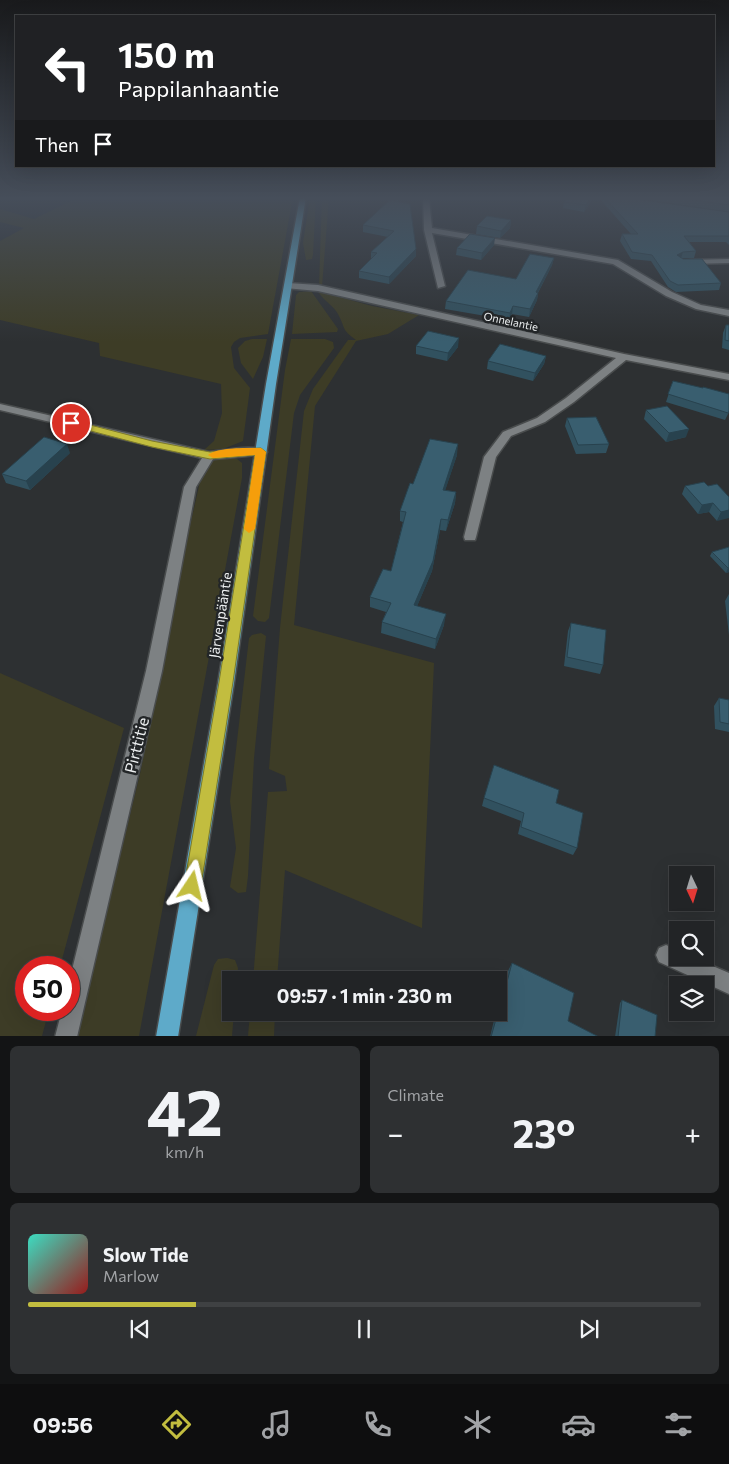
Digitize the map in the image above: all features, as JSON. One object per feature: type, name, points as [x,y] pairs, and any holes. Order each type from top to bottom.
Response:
[{"type":"main road","name":"Järvenpääntie","points":[[167,1036],[225,692],[261,452],[295,245]]},
{"type":"street","points":[[432,245],[441,286]]},
{"type":"street","points":[[518,245],[616,262],[669,294],[699,307],[729,313]]},
{"type":"street","points":[[680,262],[729,261]]},
{"type":"street","name":"Onnelantie","points":[[288,286],[318,288],[624,357],[729,377]]},
{"type":"street","points":[[470,537],[490,457],[507,434],[541,420],[570,400],[624,357]]},
{"type":"street","points":[[0,407],[210,456],[237,452],[261,452]]},
{"type":"street","name":"Pirttitie","points":[[66,1036],[154,671],[190,487],[210,456]]},
{"type":"street","points":[[666,955],[729,984]]},
{"type":"shaded area","points":[[0,245],[284,245],[268,334],[240,338],[231,347],[234,368],[250,388],[243,441],[223,449],[204,450],[214,441],[222,413],[221,384],[100,356],[99,343],[0,320]]},
{"type":"shaded area","points":[[303,245],[313,245],[312,259],[306,260]]},
{"type":"shaded area","points":[[320,245],[325,245],[322,287],[319,286]]},
{"type":"shaded area","points":[[311,291],[338,329],[337,332],[292,334],[296,295],[299,292]]},
{"type":"shaded area","points":[[319,293],[419,315],[388,334],[356,341],[315,406],[294,625],[434,663],[422,928],[285,870],[278,971],[254,971],[268,792],[287,791],[285,776],[269,769],[280,628],[304,411],[313,389],[348,340],[356,340],[346,331],[336,311]]},
{"type":"shaded area","points":[[267,339],[263,357],[253,379],[241,363],[238,348],[245,341]]},
{"type":"shaded area","points":[[291,339],[325,339],[333,342],[334,348],[300,395],[294,413],[269,618],[265,622],[258,621],[253,616],[285,370]]},
{"type":"shaded area","points":[[227,457],[237,459],[242,463],[242,478],[139,1036],[76,1036],[140,774],[201,477],[212,461]]},
{"type":"shaded area","points":[[261,633],[266,636],[254,758],[248,876],[246,892],[238,893],[230,887],[236,848],[230,801],[249,638],[252,635]]},
{"type":"shaded area","points":[[0,673],[124,728],[63,956],[15,956],[15,1021],[46,1021],[42,1036],[0,1036]]},
{"type":"shaded area","points":[[227,958],[235,960],[238,968],[238,971],[222,971],[222,1021],[233,1021],[232,1036],[196,1036],[214,965],[218,959]]},
{"type":"shaded area","points":[[249,1021],[275,1021],[274,1036],[248,1036]]},
{"type":"building","points":[[378,245],[416,245],[416,249],[389,277],[359,271],[377,253],[371,252]]},
{"type":"building","points":[[459,245],[489,245],[482,253],[457,248]]},
{"type":"building","points":[[628,245],[691,245],[696,251],[683,252],[677,255],[683,259],[702,259],[721,283],[678,285],[670,281],[652,255],[632,252]]},
{"type":"building","points":[[530,254],[554,258],[536,292],[538,293],[530,309],[513,306],[510,313],[446,301],[468,270],[516,279]]},
{"type":"building","points":[[726,325],[729,325],[729,341],[725,340]]},
{"type":"building","points":[[428,331],[459,338],[448,353],[416,346]]},
{"type":"building","points":[[500,344],[546,356],[535,373],[488,361]]},
{"type":"building","points":[[673,381],[729,394],[728,413],[668,394]]},
{"type":"building","points":[[667,406],[689,429],[669,433],[646,410]]},
{"type":"building","points":[[596,417],[609,444],[578,445],[567,418]]},
{"type":"building","points":[[44,437],[67,444],[26,481],[2,474]]},
{"type":"building","points":[[430,439],[458,444],[443,490],[456,492],[448,520],[441,519],[433,561],[414,605],[446,614],[436,639],[382,622],[391,603],[370,597],[383,569],[391,571],[406,512],[400,511],[410,483],[413,484]]},
{"type":"building","points":[[704,482],[708,486],[717,484],[729,497],[729,510],[721,512],[713,503],[702,505],[685,486]]},
{"type":"building","points":[[729,547],[729,568],[728,568],[712,552]]},
{"type":"building","points":[[571,623],[606,630],[603,665],[567,657]]},
{"type":"building","points":[[719,698],[729,700],[729,724],[720,722]]},
{"type":"building","points":[[494,765],[559,790],[556,803],[583,813],[577,848],[521,827],[524,813],[484,798]]},
{"type":"building","points":[[512,963],[574,993],[568,1021],[597,1036],[491,1036],[495,1021],[507,1021],[507,982]]},
{"type":"building","points":[[622,1000],[657,1015],[655,1036],[618,1036]]},
{"type":"slow traffic","points":[[213,455],[261,452],[249,529]]},
{"type":"route","points":[[71,423],[152,444],[210,456],[237,452],[261,452],[226,682],[192,886]]}]
